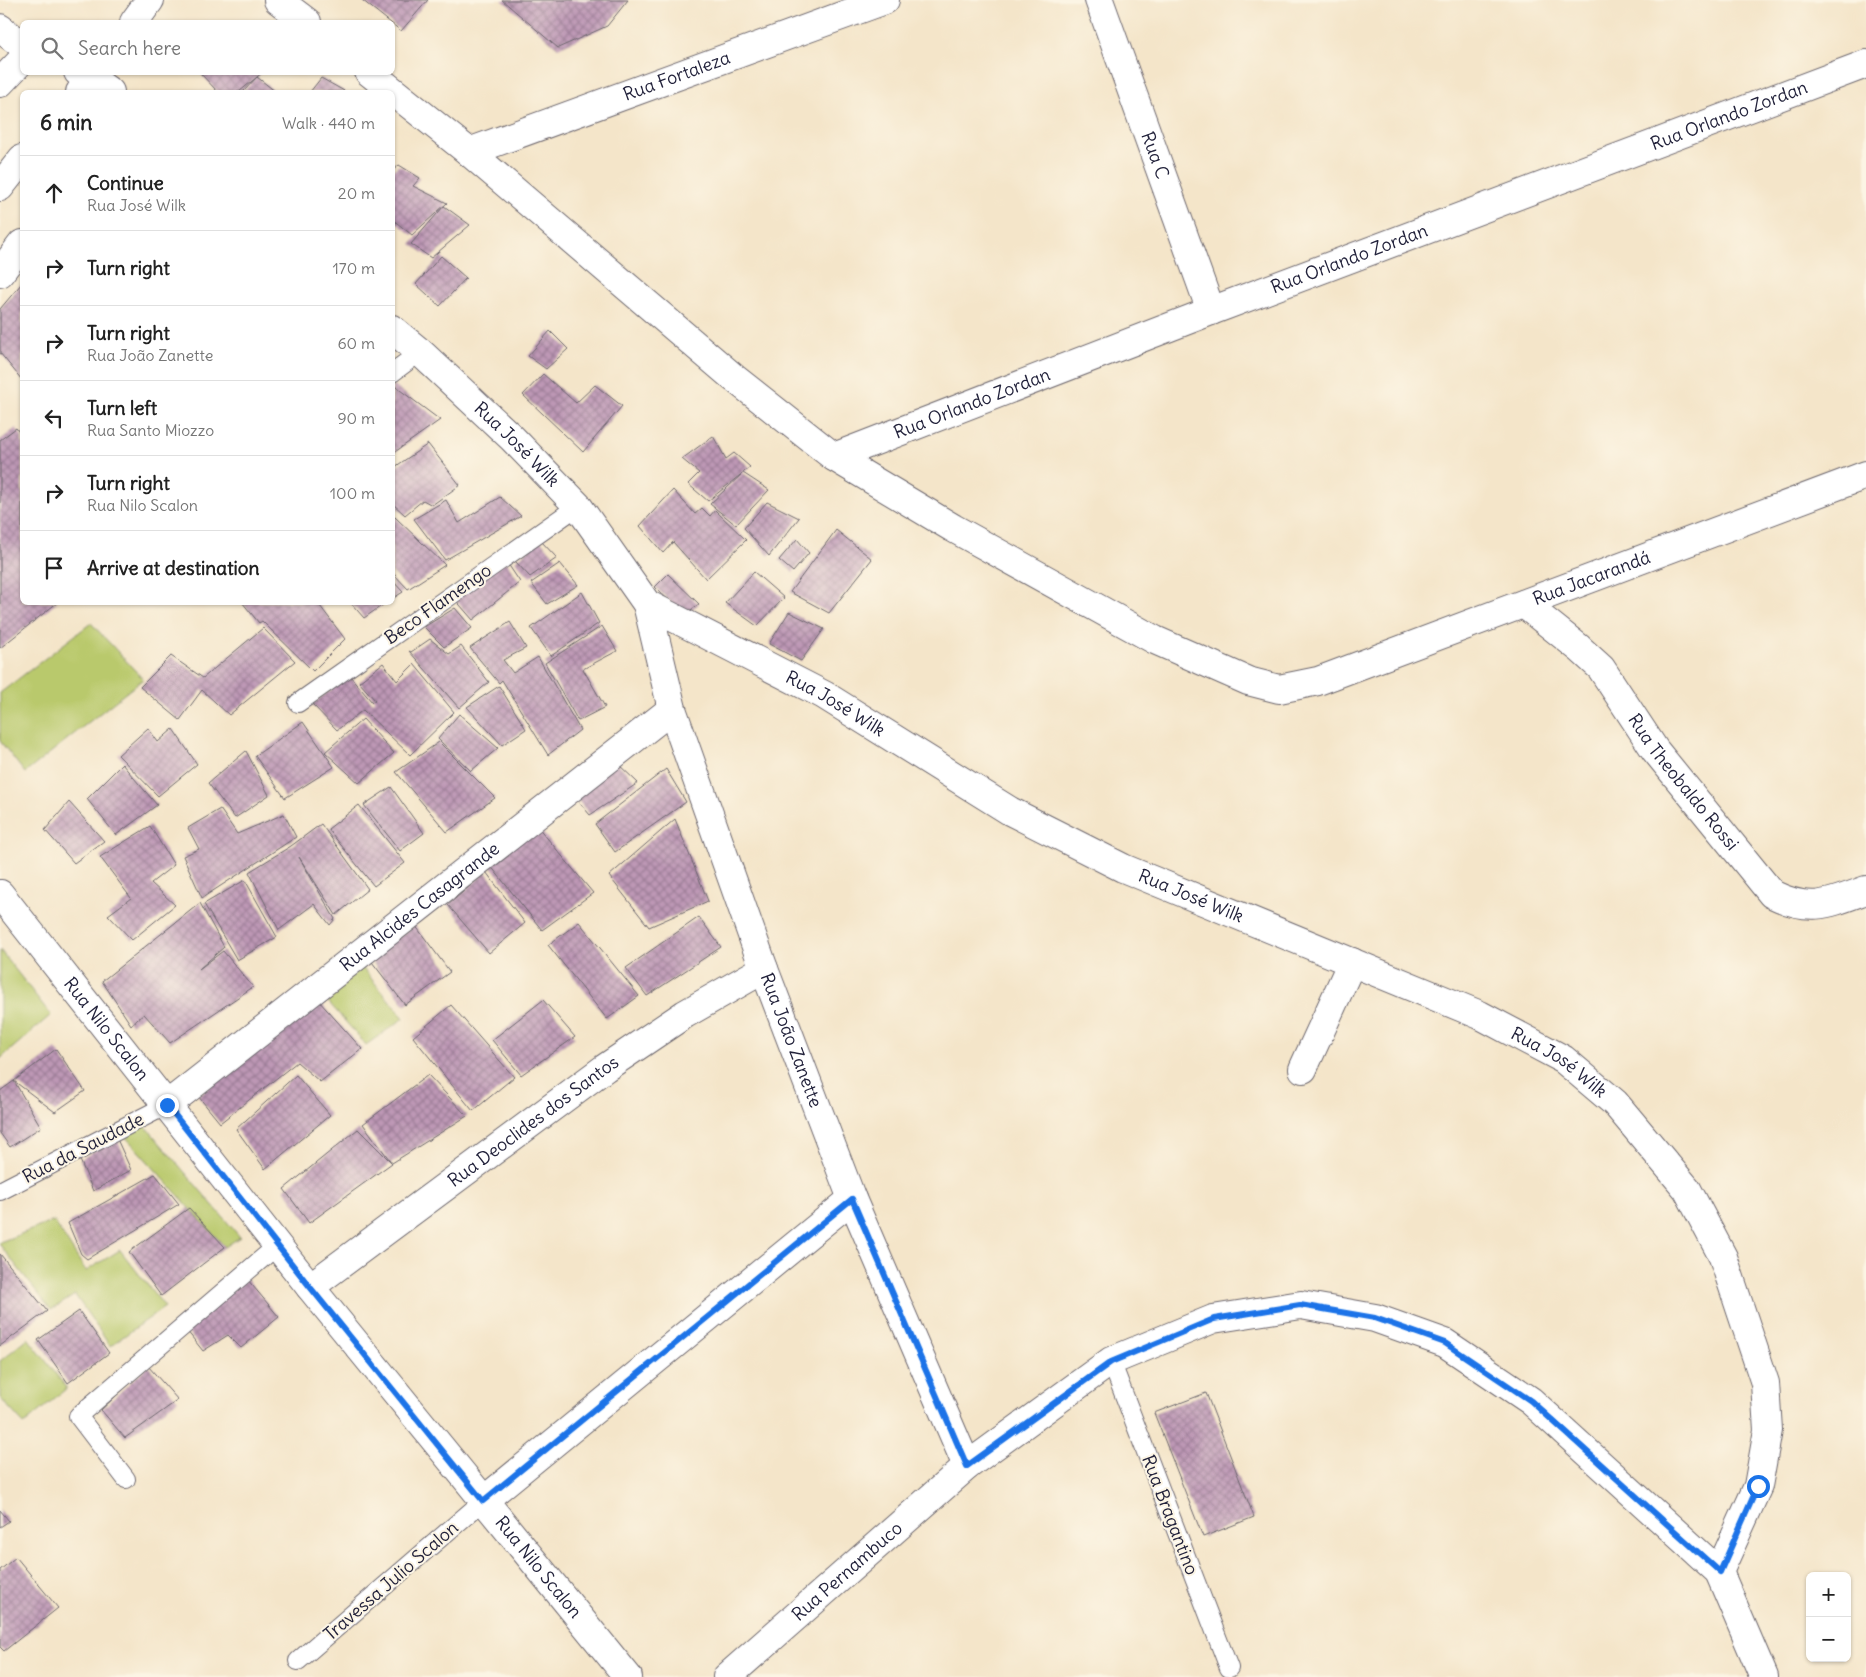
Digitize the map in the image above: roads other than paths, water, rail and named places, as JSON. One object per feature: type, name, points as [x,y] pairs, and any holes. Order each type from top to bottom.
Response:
[{"type":"street","points":[[135,20],[150,0]]},
{"type":"street","points":[[278,0],[303,20]]},
{"type":"street","name":"Rua Fortaleza","points":[[469,152],[885,0]]},
{"type":"street","name":"Rua C","points":[[1099,0],[1211,311]]},
{"type":"street","points":[[0,28],[20,43]]},
{"type":"street","points":[[0,83],[20,62]]},
{"type":"street","name":"Rua Orlando Zordan","points":[[834,457],[1211,311],[1866,64]]},
{"type":"street","name":"Rua Jacarandá","points":[[373,75],[392,90]]},
{"type":"street","name":"Rua Jacarandá","points":[[395,93],[469,152],[734,378],[834,457],[953,528],[1155,640],[1248,681],[1279,688],[1318,681],[1866,475]]},
{"type":"street","points":[[0,187],[20,162]]},
{"type":"street","points":[[0,273],[20,247]]},
{"type":"street","name":"Rua José Wilk","points":[[395,331],[512,438],[578,506],[647,604],[824,695],[1010,811],[1123,868],[1480,1015],[1563,1060],[1615,1103],[1687,1189],[1723,1257],[1765,1383],[1768,1430],[1758,1486],[1720,1572]]},
{"type":"street","name":"Rua João Zanette","points":[[647,604],[672,709],[764,969],[852,1199],[967,1466]]},
{"type":"street","name":"Rua Theobaldo Rossi","points":[[1524,604],[1601,668],[1655,750],[1772,894],[1789,902],[1827,905],[1866,890]]},
{"type":"street","name":"Rua Alcides Casagrande","points":[[167,1105],[672,709]]},
{"type":"street","name":"Rua Nilo Scalon","points":[[0,894],[310,1287],[628,1677]]},
{"type":"street","points":[[1303,1068],[1352,962]]},
{"type":"street","name":"Rua Deoclides dos Santos","points":[[310,1287],[605,1068],[685,1014],[764,969]]},
{"type":"street","points":[[483,1501],[852,1199]]},
{"type":"street","name":"Rua Pernambuco","points":[[738,1673],[967,1466],[1111,1362],[1214,1319],[1300,1305],[1375,1318],[1445,1343],[1531,1401],[1720,1572]]},
{"type":"street","points":[[1720,1572],[1764,1677]]},
{"type":"lane","points":[[395,371],[420,352]]},
{"type":"lane","name":"Beco Flamengo","points":[[298,703],[578,506]]},
{"type":"lane","name":"Rua da Saudade","points":[[0,1191],[167,1105]]},
{"type":"lane","points":[[126,1479],[78,1416],[278,1245]]},
{"type":"lane","name":"Rua Bragantino","points":[[1111,1362],[1229,1668]]},
{"type":"lane","name":"Travessa Julio Scalon","points":[[298,1661],[483,1501]]}]
